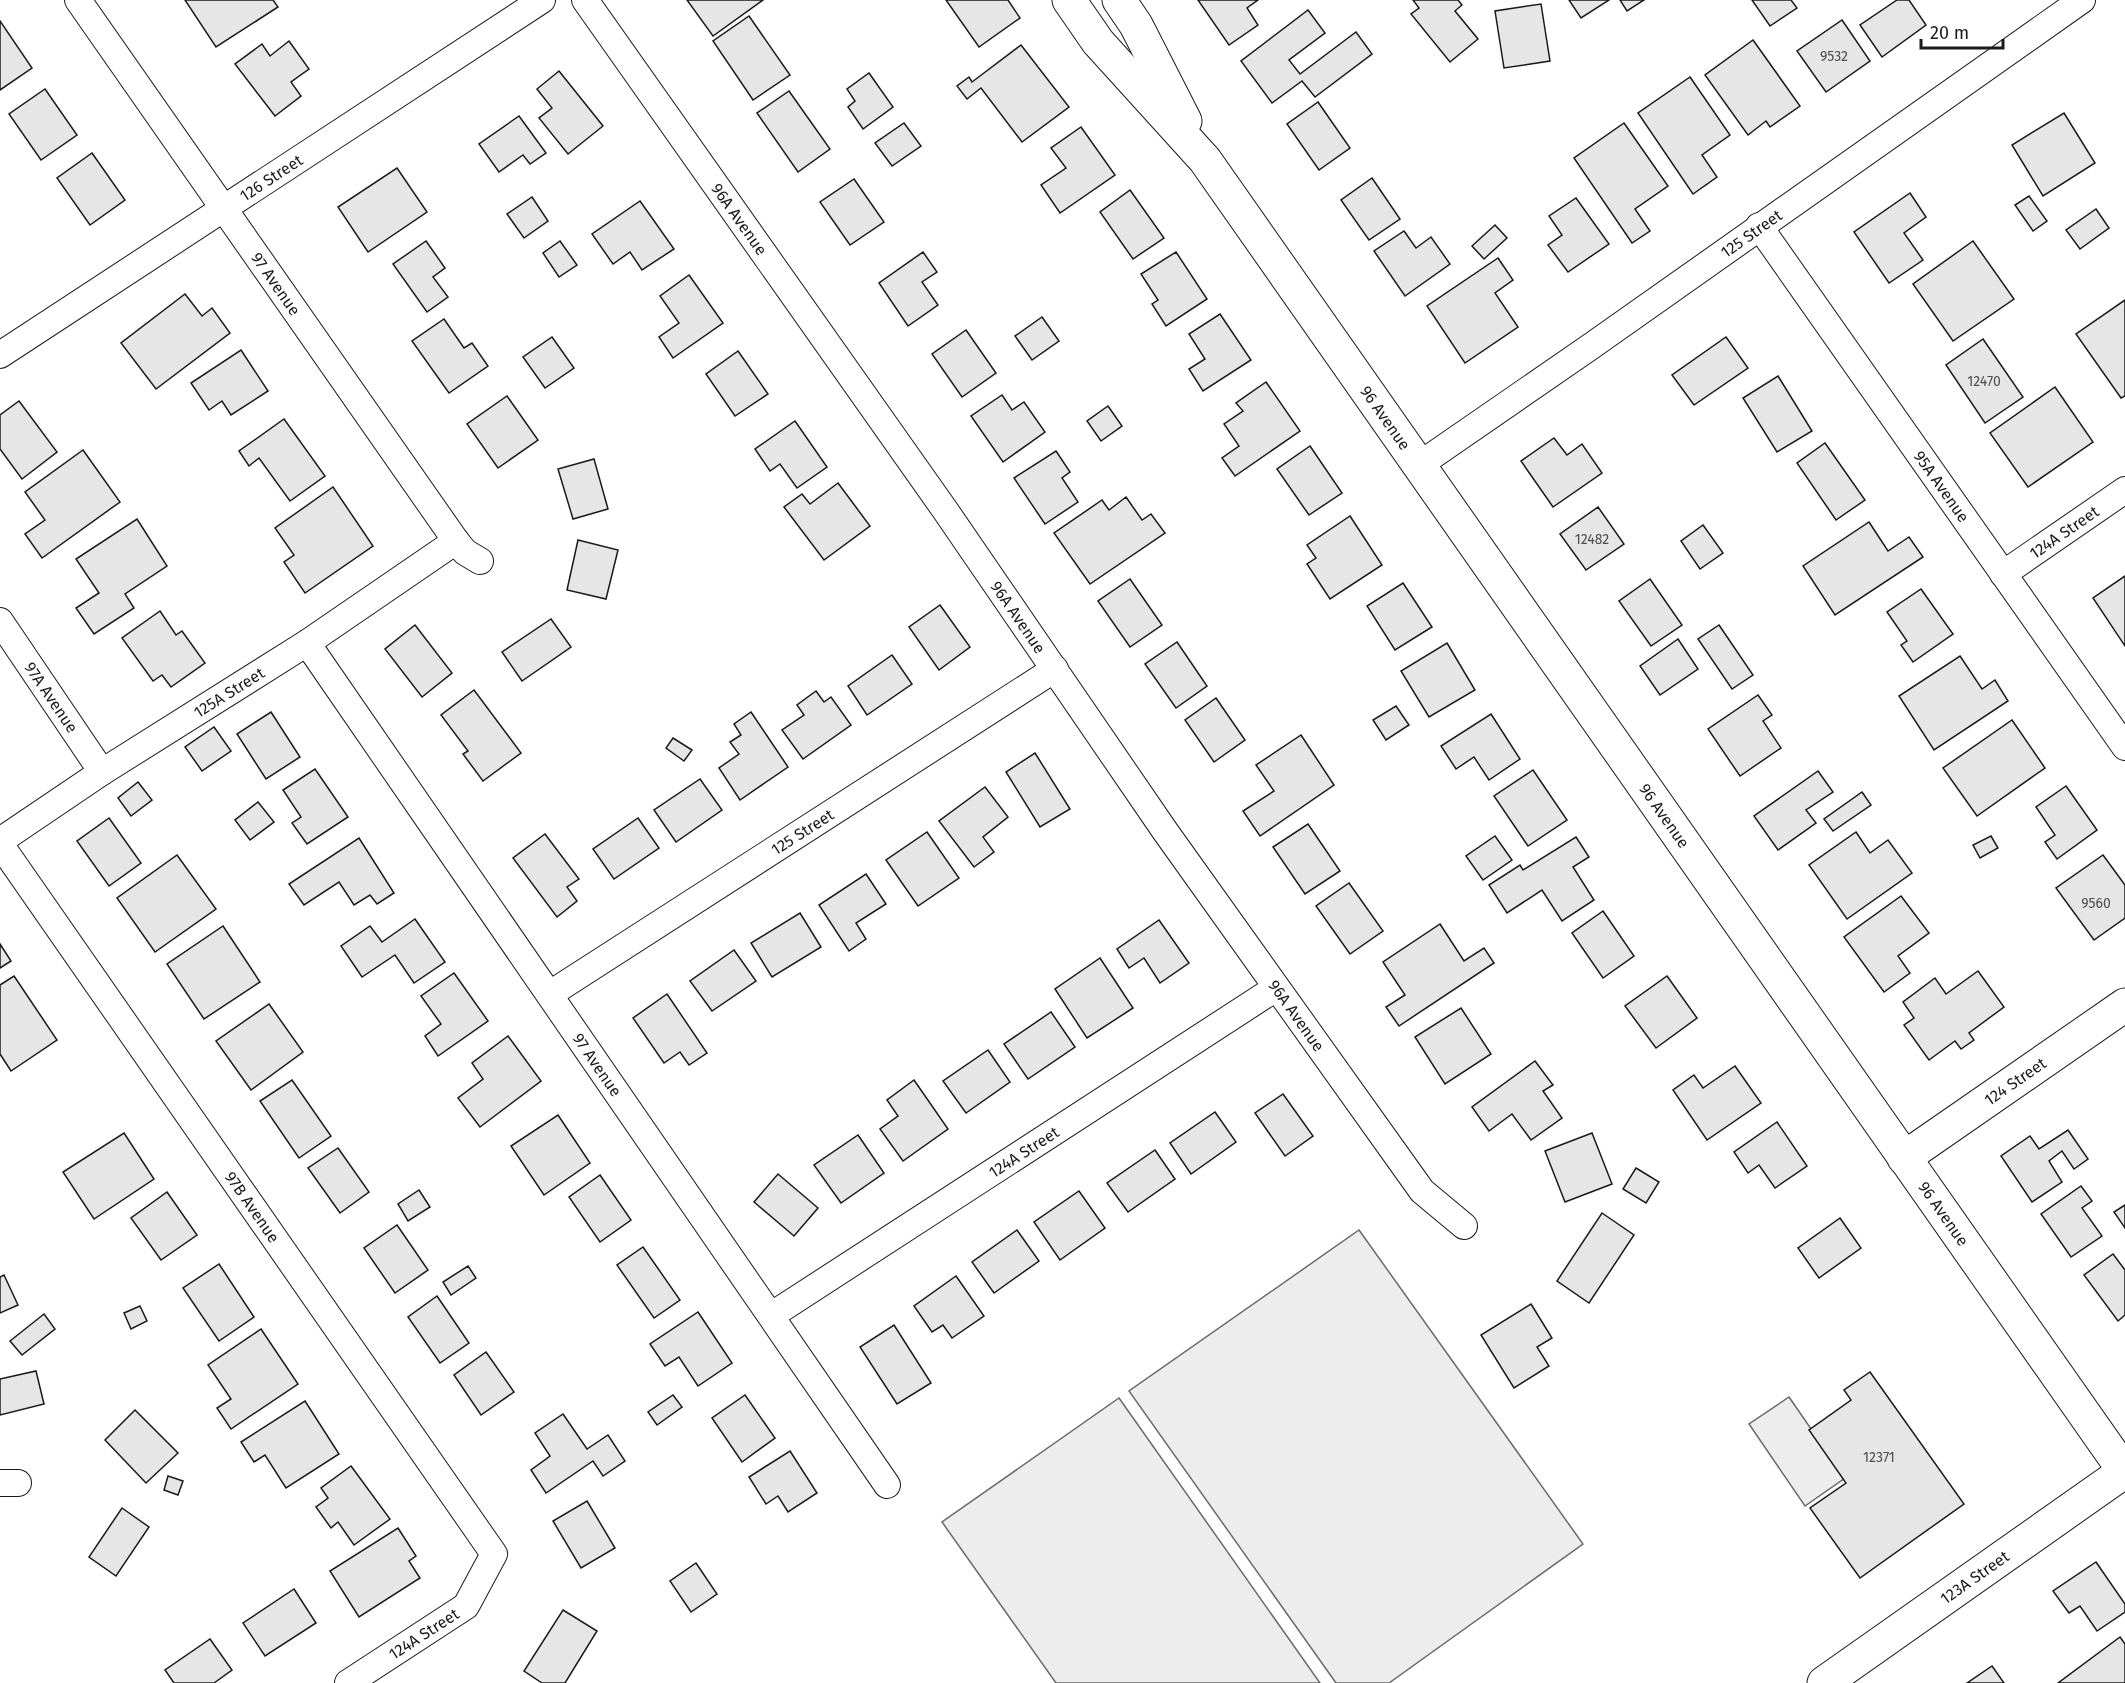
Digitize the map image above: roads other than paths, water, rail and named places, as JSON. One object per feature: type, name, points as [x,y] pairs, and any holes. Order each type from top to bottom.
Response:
[{"type":"main road","name":"96 Avenue","points":[[1069,0],[1098,42],[1205,160],[2125,1472]]},
{"type":"main road","name":"96 Avenue","points":[[1119,0],[1136,25],[1205,160]]},
{"type":"main road","name":"124 Street","points":[[1905,1158],[2125,1005]]},
{"type":"main road","name":"123A Street","points":[[1824,1683],[2125,1472]]},
{"type":"street","name":"97 Avenue","points":[[78,0],[456,541],[465,552],[480,561]]},
{"type":"street","name":"126 Street","points":[[0,355],[542,0]]},
{"type":"street","name":"96A Avenue","points":[[585,0],[1276,988],[1422,1191],[1464,1226]]},
{"type":"street","name":"125 Street","points":[[1419,465],[2082,0]]},
{"type":"street","name":"95A Avenue","points":[[1759,226],[2125,747]]},
{"type":"street","name":"124A Street","points":[[2003,574],[2125,490]]},
{"type":"street","name":"125A Street","points":[[0,842],[102,772],[307,643],[456,541]]},
{"type":"street","name":"97A Avenue","points":[[0,621],[102,772]]},
{"type":"street","name":"97 Avenue","points":[[307,643],[888,1485]]},
{"type":"street","name":"125 Street","points":[[550,994],[1055,669]]},
{"type":"street","name":"97B Avenue","points":[[0,842],[494,1554],[485,1571]]},
{"type":"street","name":"124A Street","points":[[772,1315],[1276,988]]},
{"type":"street","name":"124A Street","points":[[348,1683],[466,1606],[485,1571]]}]
